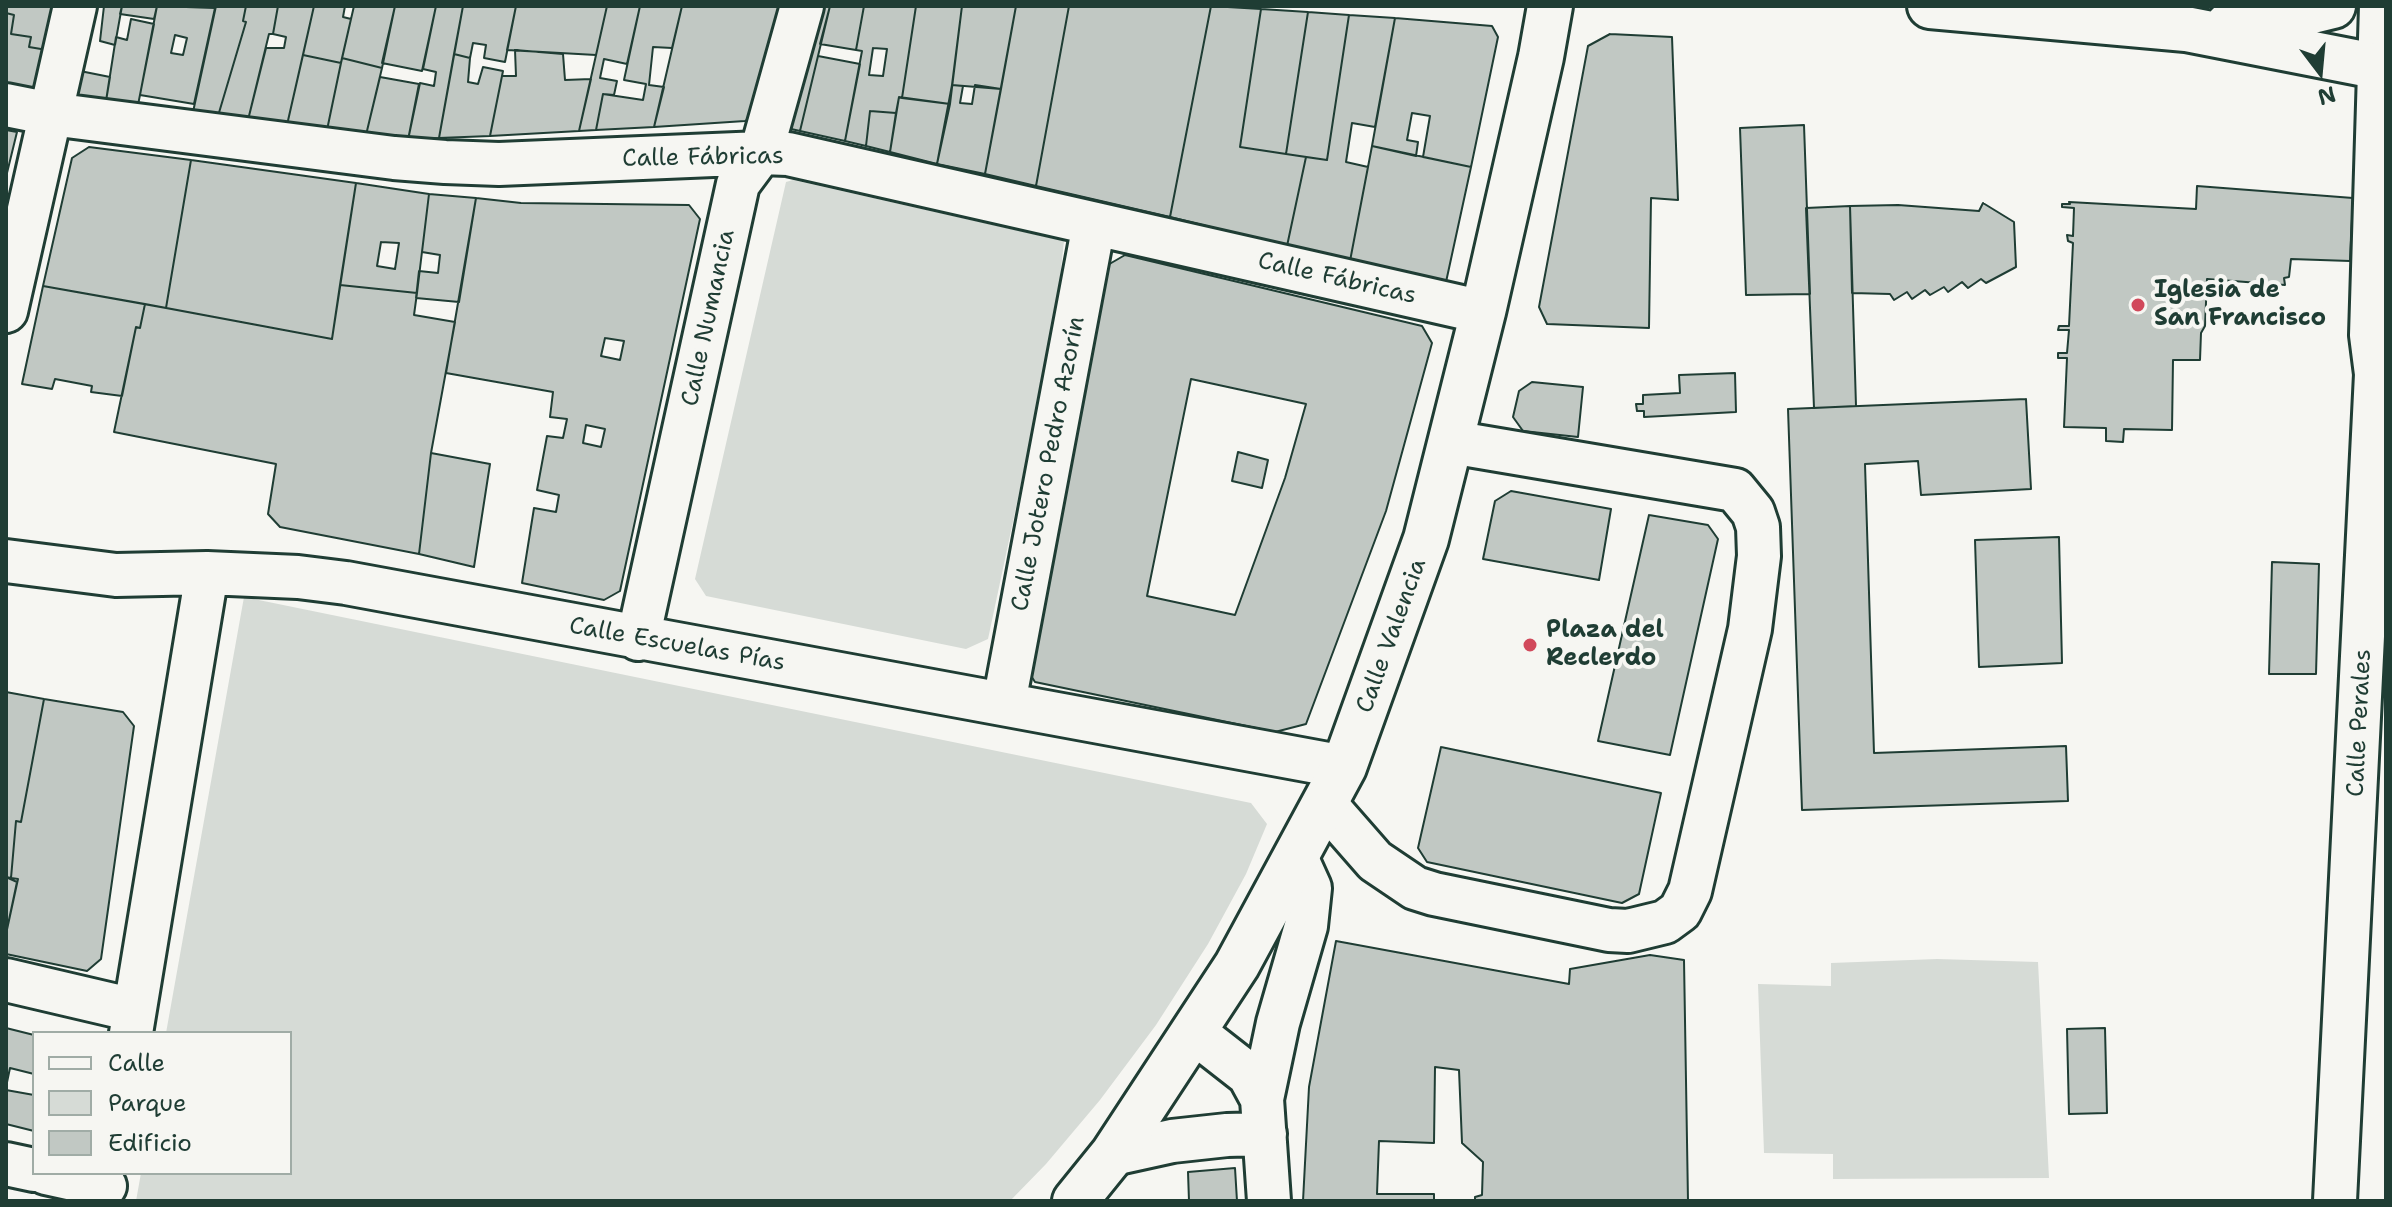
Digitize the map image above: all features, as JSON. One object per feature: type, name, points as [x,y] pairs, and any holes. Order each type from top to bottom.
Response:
[{"type":"main road","name":"Calle Valencia","points":[[1075,1201],[1113,1154],[1237,965],[1335,786],[1426,539],[1483,312],[1550,6]]},
{"type":"main road","points":[[1930,6],[2186,29],[2380,67]]},
{"type":"main road","points":[[2186,29],[2280,19],[2333,6]]},
{"type":"street","points":[[6,311],[75,6]]},
{"type":"street","name":"Calle Numancia","points":[[638,639],[738,184],[761,153],[802,6]]},
{"type":"street","name":"Calle Perales","points":[[2335,1201],[2378,538],[2381,373],[2371,335],[2381,6]]},
{"type":"street","name":"Calle Fábricas","points":[[6,105],[51,114],[445,162],[499,164],[788,154],[1483,312]]},
{"type":"street","name":"Calle Jotero Pedro Azorín","points":[[1004,703],[1094,224]]},
{"type":"street","points":[[1335,786],[1375,861],[1415,888],[1434,894],[1609,930],[1628,931],[1665,922],[1680,911],[1690,891],[1750,629],[1759,556],[1758,527],[1753,512],[1735,490],[1451,442]]},
{"type":"street","name":"Calle Escuelas Pías","points":[[6,561],[116,575],[207,573],[298,577],[346,583],[638,639],[1004,703],[1335,786]]},
{"type":"street","points":[[6,980],[132,1022],[207,573]]},
{"type":"street","points":[[1269,1201],[1264,1116],[1278,1023],[1306,926],[1310,888],[1296,857]]},
{"type":"street","points":[[1194,1032],[1249,1075],[1264,1116]]},
{"type":"street","points":[[1113,1154],[1172,1141],[1227,1135],[1264,1116]]},
{"type":"street","points":[[6,1164],[32,1170]]},
{"type":"street","points":[[54,1175],[105,1187]]},
{"type":"green space","points":[[793,180],[1064,241],[1055,324],[988,639],[966,649],[706,596],[695,579],[786,182]]},
{"type":"green space","points":[[244,597],[1251,803],[1267,824],[1246,874],[1208,944],[1156,1025],[1100,1100],[1010,1201],[136,1201],[141,1175],[292,1175],[292,1031],[166,1031]]},
{"type":"green space","points":[[1937,959],[2038,962],[2049,1178],[1833,1179],[1833,1154],[1764,1153],[1758,984],[1831,986],[1831,963]]},
{"type":"building","points":[[6,6],[62,6],[53,51],[29,47],[31,37],[11,34],[14,15],[6,13]]},
{"type":"building","points":[[104,6],[122,6],[115,45],[100,41]]},
{"type":"building","points":[[122,6],[157,6],[154,19],[120,14]]},
{"type":"building","points":[[157,6],[215,8],[194,104],[140,95]],"holes":[[[175,35],[187,38],[183,55],[171,53]]]},
{"type":"building","points":[[216,6],[246,6],[243,21],[246,22],[218,116],[193,112]]},
{"type":"building","points":[[246,6],[278,6],[248,120],[218,116],[246,22],[243,21]]},
{"type":"building","points":[[278,6],[314,6],[287,125],[248,120],[266,48],[284,48],[286,37],[273,34]]},
{"type":"building","points":[[314,6],[345,6],[343,17],[351,19],[341,63],[303,55]]},
{"type":"building","points":[[354,6],[395,6],[382,68],[342,58]]},
{"type":"building","points":[[395,6],[436,6],[422,71],[382,63]]},
{"type":"building","points":[[436,6],[463,6],[439,138],[408,140],[420,83],[434,86],[436,72],[423,69]]},
{"type":"building","points":[[463,6],[516,6],[505,62],[484,58],[486,45],[473,43],[470,58],[454,54]]},
{"type":"building","points":[[516,6],[607,6],[596,55],[507,50]]},
{"type":"building","points":[[607,6],[640,6],[627,64],[604,59],[600,78],[617,81],[614,95],[603,94],[596,130],[579,131]]},
{"type":"building","points":[[640,6],[682,6],[672,48],[653,47],[649,85],[664,87],[654,127],[596,130],[603,94],[643,100],[646,84],[624,80]]},
{"type":"building","points":[[682,6],[789,6],[760,112],[745,121],[654,127]]},
{"type":"building","points":[[813,6],[830,6],[800,131],[778,126]]},
{"type":"building","points":[[830,6],[864,6],[856,50],[820,44]]},
{"type":"building","points":[[864,6],[916,6],[902,98],[899,97],[896,113],[870,111],[866,146],[845,141],[862,51],[856,50]],"holes":[[[873,48],[887,49],[883,76],[869,75]]]},
{"type":"building","points":[[916,6],[962,6],[950,104],[902,98]]},
{"type":"building","points":[[962,6],[1016,6],[1001,89],[952,85]]},
{"type":"building","points":[[1016,6],[1069,6],[1036,186],[985,174]]},
{"type":"building","points":[[1069,6],[1211,6],[1170,217],[1036,186]]},
{"type":"building","points":[[1211,6],[1261,9],[1240,147],[1306,157],[1287,246],[1170,217]]},
{"type":"building","points":[[1261,9],[1308,12],[1286,154],[1240,147]]},
{"type":"building","points":[[1308,12],[1349,15],[1327,160],[1286,154]]},
{"type":"building","points":[[6,13],[14,15],[11,34],[31,37],[29,47],[53,51],[47,79],[30,89],[6,83]]},
{"type":"building","points":[[1349,15],[1395,18],[1375,127],[1352,123],[1346,162],[1368,167],[1350,261],[1287,246],[1306,157],[1327,160]]},
{"type":"building","points":[[1395,18],[1492,26],[1498,37],[1471,167],[1423,157],[1430,116],[1412,113],[1407,140],[1418,142],[1416,156],[1372,146]]},
{"type":"building","points":[[131,19],[154,24],[138,105],[106,101],[116,37],[127,40]]},
{"type":"building","points":[[1610,34],[1672,37],[1678,200],[1651,198],[1649,328],[1547,324],[1539,307],[1588,46]]},
{"type":"building","points":[[515,50],[563,54],[565,80],[591,79],[579,131],[490,136],[502,76],[516,76]]},
{"type":"building","points":[[454,54],[470,58],[468,82],[478,84],[483,67],[503,71],[490,136],[439,138]]},
{"type":"building","points":[[303,55],[341,63],[327,130],[287,125]]},
{"type":"building","points":[[818,56],[860,64],[845,141],[800,131]]},
{"type":"building","points":[[342,58],[382,68],[366,135],[327,130]]},
{"type":"building","points":[[75,70],[110,77],[106,101],[69,96]]},
{"type":"building","points":[[380,77],[419,84],[408,140],[366,135]]},
{"type":"building","points":[[952,85],[963,86],[960,103],[972,104],[975,85],[1001,89],[985,174],[937,164]]},
{"type":"building","points":[[899,97],[950,104],[937,164],[890,152]]},
{"type":"building","points":[[870,111],[896,113],[890,152],[866,146]]},
{"type":"building","points":[[1804,125],[1810,294],[1746,295],[1740,128]]},
{"type":"building","points":[[6,130],[17,132],[6,177]]},
{"type":"building","points":[[1372,146],[1471,167],[1446,282],[1350,261]]},
{"type":"building","points":[[89,147],[191,160],[166,308],[43,286],[72,158]]},
{"type":"building","points":[[191,160],[356,183],[332,339],[166,308]]},
{"type":"building","points":[[356,183],[429,194],[417,293],[340,285]],"holes":[[[381,242],[399,243],[395,269],[377,266]]]},
{"type":"building","name":"Iglesia de San Francisco","points":[[2197,186],[2353,198],[2350,261],[2291,259],[2289,277],[2284,278],[2285,285],[2207,279],[2200,360],[2173,360],[2172,430],[2124,429],[2123,442],[2106,441],[2106,428],[2064,427],[2067,358],[2058,358],[2058,353],[2067,353],[2069,330],[2058,330],[2059,326],[2069,326],[2073,243],[2068,241],[2067,235],[2073,236],[2074,208],[2062,207],[2062,204],[2196,209]]},
{"type":"building","points":[[429,194],[476,198],[459,302],[416,298],[419,271],[438,273],[440,255],[422,252]]},
{"type":"building","points":[[476,198],[521,203],[689,205],[700,219],[620,591],[604,600],[522,583],[534,508],[556,512],[559,495],[537,490],[547,436],[563,438],[567,419],[550,417],[553,392],[446,373]],"holes":[[[605,338],[624,341],[620,360],[601,356]],[[586,425],[605,429],[601,447],[583,443]]]},
{"type":"building","points":[[1983,203],[2014,222],[2016,267],[1986,283],[1981,279],[1968,288],[1962,282],[1948,292],[1944,287],[1930,295],[1925,290],[1912,299],[1907,292],[1894,300],[1890,294],[1852,293],[1850,206],[1898,205],[1979,211]]},
{"type":"building","points":[[1850,206],[1856,406],[1814,408],[1806,208]]},
{"type":"building","points":[[1125,255],[1422,326],[1432,343],[1386,511],[1306,724],[1275,732],[1035,682],[1028,671],[1106,266]],"holes":[[[1191,379],[1306,404],[1285,478],[1235,615],[1147,596]]]},
{"type":"building","points":[[340,285],[417,293],[414,315],[455,322],[431,453],[419,554],[280,527],[268,514],[276,464],[114,432],[136,327],[140,328],[145,304],[332,339]]},
{"type":"building","points":[[43,286],[145,304],[140,328],[136,327],[122,396],[91,392],[92,386],[55,379],[52,389],[22,384]]},
{"type":"building","points":[[1735,373],[1736,412],[1644,417],[1644,411],[1637,411],[1636,404],[1643,404],[1643,395],[1680,393],[1679,375]]},
{"type":"building","points":[[1532,382],[1583,387],[1578,437],[1523,431],[1513,417],[1519,391]]},
{"type":"building","points":[[2026,399],[2031,489],[1921,495],[1918,461],[1865,464],[1874,753],[2066,746],[2068,801],[1802,810],[1788,409]]},
{"type":"building","points":[[1238,452],[1268,460],[1262,488],[1232,481]]},
{"type":"building","points":[[431,453],[490,464],[474,567],[419,554]]},
{"type":"building","points":[[1511,491],[1611,509],[1599,580],[1483,559],[1495,501]]},
{"type":"building","points":[[1649,515],[1708,525],[1718,539],[1670,755],[1598,741]]},
{"type":"building","points":[[2059,537],[2062,663],[1979,667],[1975,540]]},
{"type":"building","points":[[2272,562],[2319,564],[2316,674],[2269,674]]},
{"type":"building","points":[[6,692],[44,699],[21,822],[16,821],[11,878],[6,877]]},
{"type":"building","points":[[44,699],[123,712],[134,726],[101,959],[87,971],[6,954],[6,934],[18,879],[11,878],[16,821],[21,822]]},
{"type":"building","points":[[1441,747],[1661,793],[1639,894],[1622,903],[1427,862],[1418,848]]},
{"type":"building","points":[[6,877],[17,882],[6,934]]},
{"type":"building","points":[[1336,941],[1569,984],[1570,969],[1650,955],[1684,960],[1688,1201],[1475,1201],[1475,1197],[1482,1195],[1483,1162],[1462,1143],[1459,1070],[1435,1067],[1434,1143],[1379,1141],[1377,1194],[1434,1194],[1434,1201],[1303,1201],[1309,1087]]},
{"type":"building","points":[[6,1028],[32,1034],[32,1074],[10,1068],[6,1087]]},
{"type":"building","points":[[2105,1028],[2107,1113],[2069,1114],[2067,1029]]},
{"type":"building","points":[[6,1090],[32,1095],[32,1130],[6,1124]]},
{"type":"building","points":[[1235,1168],[1237,1201],[1189,1201],[1188,1172]]},
{"type":"place","name":"Iglesia de San Francisco","points":[[2138,305]]},
{"type":"place","name":"Plaza del Reclerdo","points":[[1530,645]]}]
